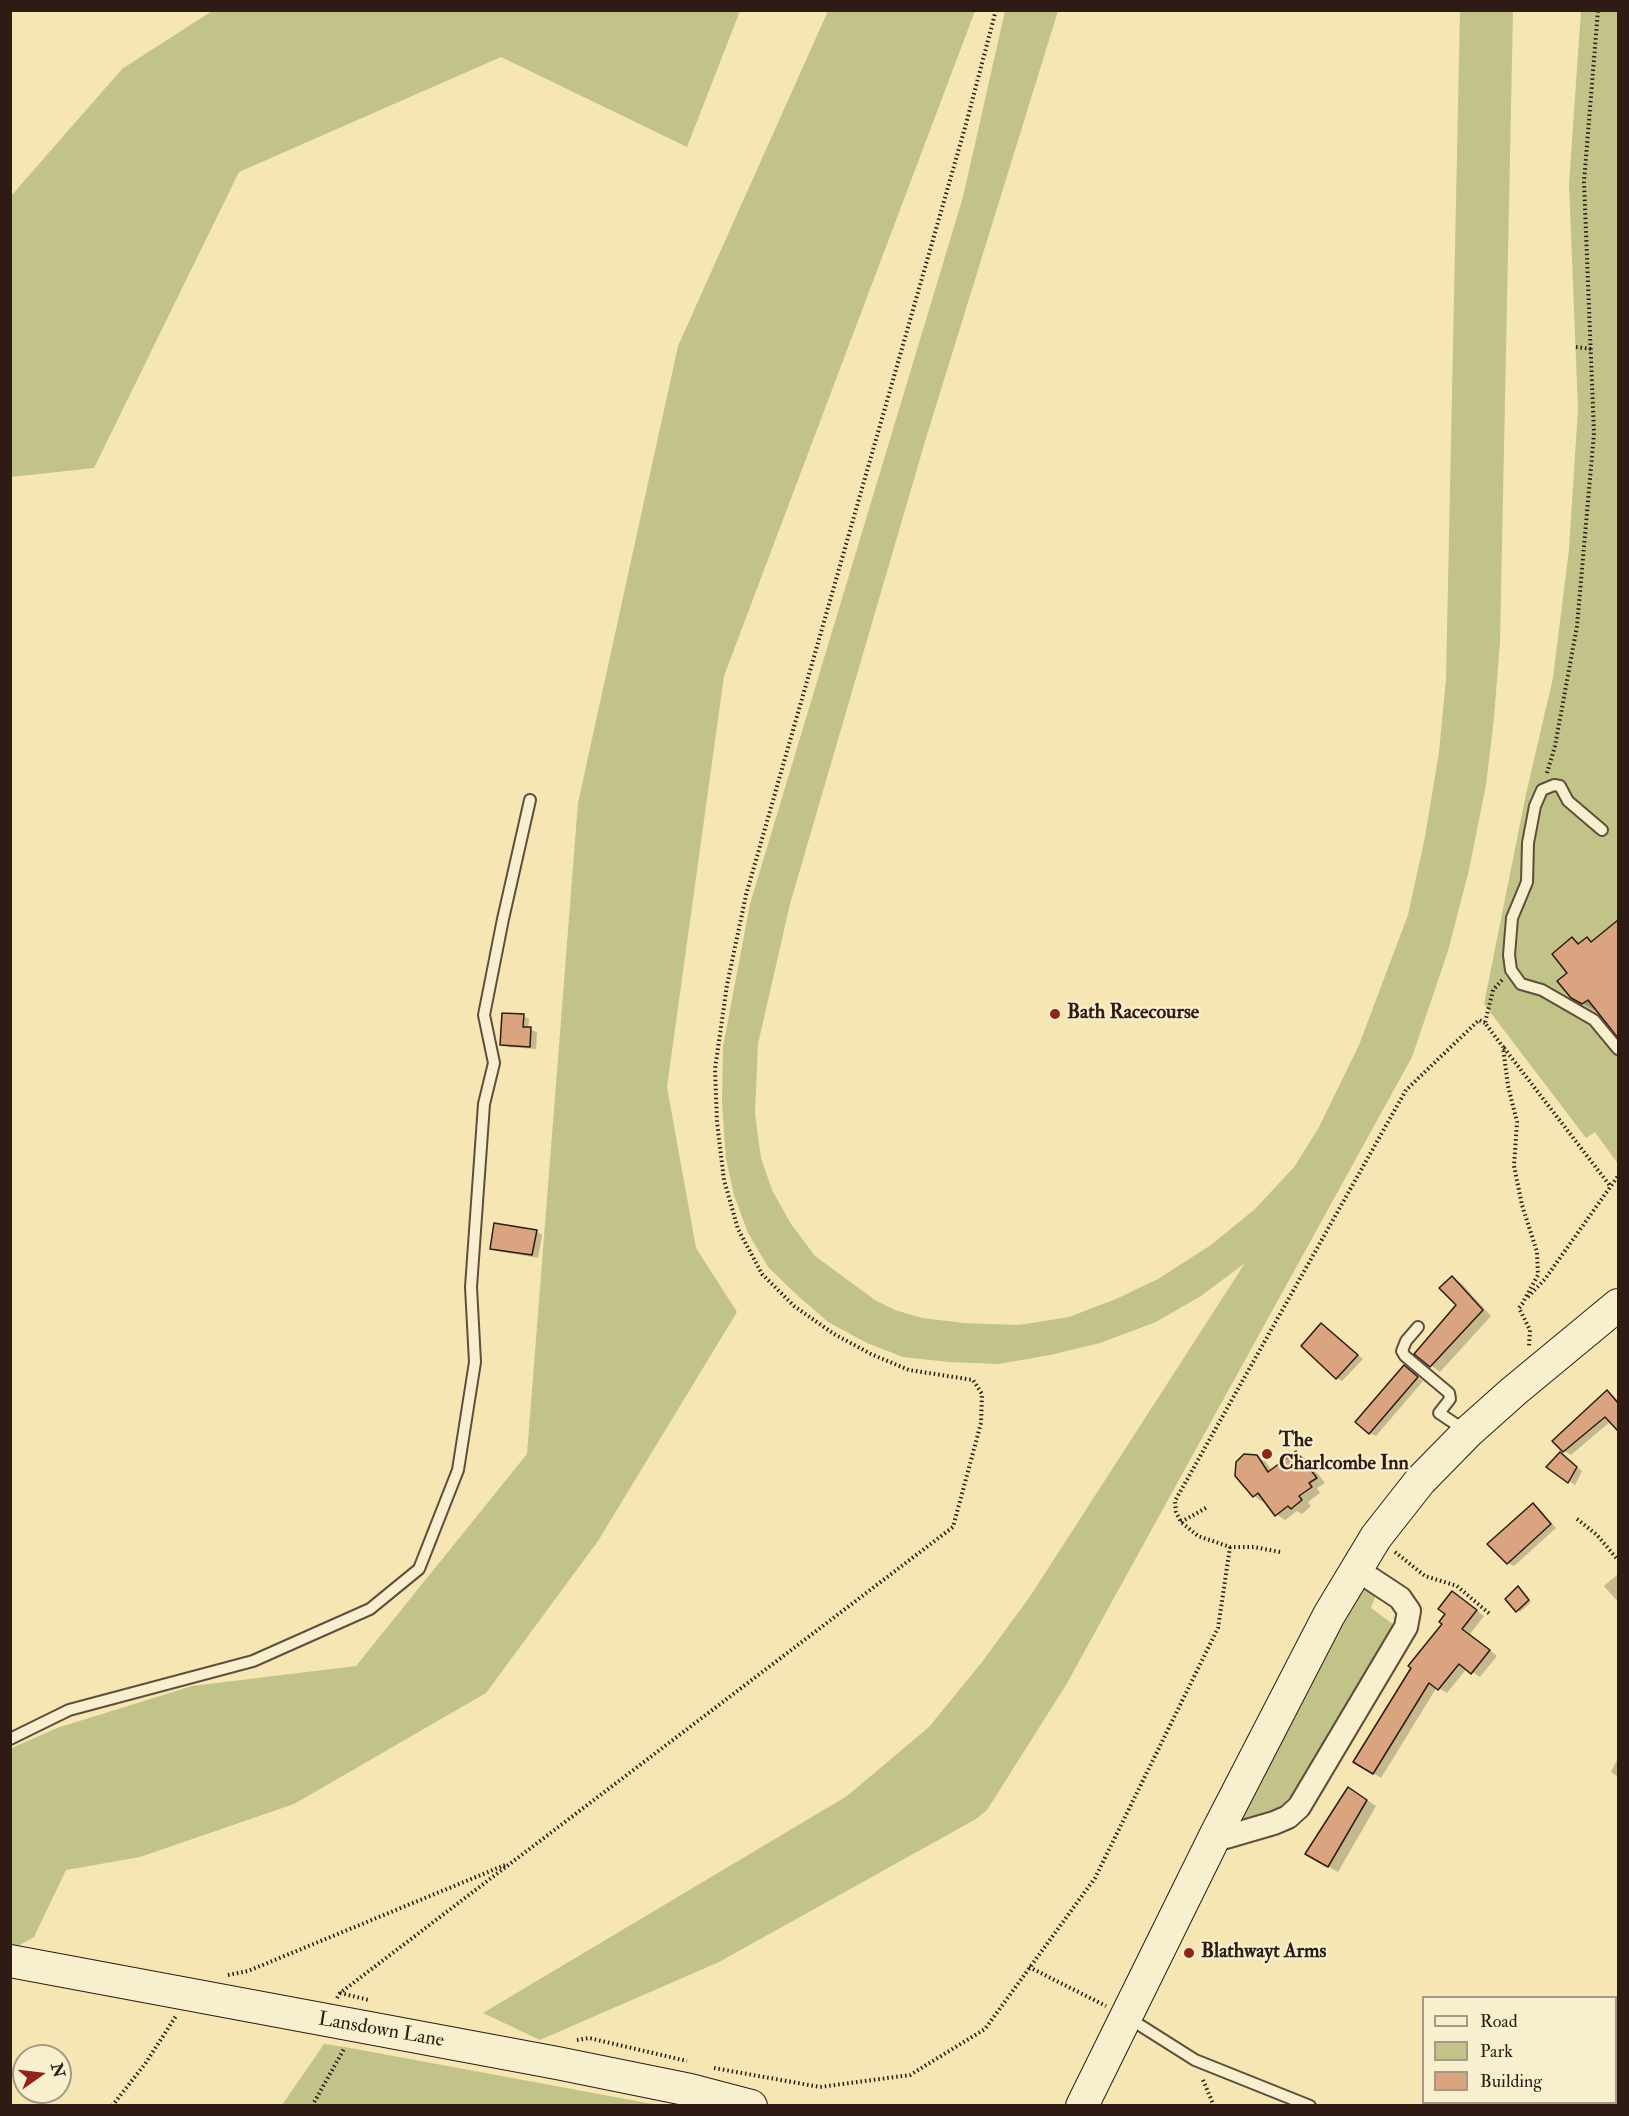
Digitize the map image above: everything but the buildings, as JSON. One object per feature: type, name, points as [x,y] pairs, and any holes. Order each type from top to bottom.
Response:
[{"type":"street","points":[[1082,2106],[1216,1834],[1329,1615],[1376,1537],[1420,1481],[1468,1432],[1618,1305]]},
{"type":"street","points":[[1216,1834],[1226,1837],[1274,1823],[1288,1817],[1299,1807],[1406,1628],[1409,1611],[1400,1598],[1356,1569]]},
{"type":"street","name":"Lansdown Lane","points":[[10,1961],[557,2063],[690,2090],[751,2106]]},
{"type":"lane","points":[[1602,830],[1568,801],[1560,786],[1554,785],[1542,790],[1535,806],[1528,843],[1527,882],[1512,918],[1509,955],[1511,970],[1521,984],[1542,990],[1594,1020],[1618,1049]]},
{"type":"lane","points":[[10,1739],[69,1710],[253,1661],[370,1609],[419,1569],[458,1470],[475,1362],[471,1287],[484,1104],[494,1063],[484,1015],[502,919],[530,800]]},
{"type":"lane","points":[[1418,1326],[1406,1341],[1402,1351],[1449,1393],[1450,1399],[1439,1413],[1468,1432]]},
{"type":"lane","points":[[1127,2017],[1195,2060],[1310,2106]]},
{"type":"path","points":[[312,2106],[345,2047],[331,2015],[340,1992],[953,1527],[981,1423],[982,1394],[973,1380],[909,1370],[871,1354],[834,1334],[794,1306],[762,1274],[738,1229],[724,1180],[717,1122],[716,1070],[727,985],[746,895],[966,124],[996,10]]},
{"type":"path","points":[[1542,790],[1555,746],[1577,626],[1594,433],[1584,182],[1598,10]]},
{"type":"path","points":[[1576,347],[1592,350]]},
{"type":"path","points":[[1485,1023],[1493,990],[1511,970]]},
{"type":"path","points":[[1280,1552],[1254,1547],[1230,1547],[1198,1536],[1181,1522],[1176,1512],[1175,1501],[1406,1089],[1479,1020],[1485,1023],[1611,1187]]},
{"type":"path","points":[[1503,1047],[1508,1086],[1517,1122],[1514,1166],[1522,1205],[1537,1252],[1538,1275],[1520,1308],[1530,1330],[1528,1351]]},
{"type":"path","points":[[1522,1304],[1545,1279],[1618,1176]]},
{"type":"path","points":[[1181,1522],[1206,1508]]},
{"type":"path","points":[[1577,1519],[1597,1535],[1618,1560]]},
{"type":"path","points":[[1376,1537],[1425,1576],[1457,1586],[1491,1615]]},
{"type":"path","points":[[707,2066],[820,2087],[910,2075],[985,2029],[1095,1878],[1218,1628],[1230,1547]]},
{"type":"path","points":[[218,1977],[248,1971],[511,1863]]},
{"type":"path","points":[[1029,1967],[1127,2017]]},
{"type":"path","points":[[340,1992],[374,2001]]},
{"type":"path","points":[[112,2106],[164,2036],[177,2015],[184,1993]]},
{"type":"path","points":[[567,2042],[589,2038],[696,2064]]},
{"type":"path","points":[[1195,2060],[1214,2106]]},
{"type":"green space","points":[[212,11],[740,11],[687,147],[501,57],[239,172],[94,468],[11,477],[11,196],[122,69]]},
{"type":"green space","points":[[828,11],[975,11],[724,676],[667,1087],[696,1248],[737,1312],[598,1541],[486,1693],[294,1804],[140,1857],[66,1870],[34,1937],[11,1950],[10,1751],[14,1747],[57,1728],[192,1686],[356,1666],[527,1454],[578,803],[678,346]]},
{"type":"green space","points":[[1005,11],[1058,11],[926,438],[790,904],[758,1044],[755,1114],[761,1158],[772,1190],[791,1224],[815,1256],[875,1300],[895,1310],[922,1318],[964,1323],[1019,1325],[1069,1317],[1116,1299],[1158,1279],[1211,1245],[1255,1209],[1295,1166],[1319,1127],[1359,1045],[1408,915],[1425,837],[1439,752],[1446,679],[1460,11],[1513,11],[1500,642],[1486,785],[1469,870],[1448,951],[1412,1057],[1066,1685],[987,1810],[976,1819],[719,1962],[540,2040],[483,2013],[847,1796],[929,1727],[982,1662],[1031,1595],[1245,1263],[1201,1296],[1156,1322],[1100,1343],[999,1364],[903,1357],[867,1343],[828,1322],[768,1267],[748,1233],[734,1195],[726,1159],[722,1103],[723,1047],[750,904],[963,197]]},
{"type":"green space","points":[[1581,11],[1618,11],[1618,1164],[1595,1132],[1586,1138],[1484,1004],[1526,794],[1553,678],[1569,550],[1578,409],[1569,184]]},
{"type":"green space","points":[[1362,1582],[1377,1592],[1371,1608],[1393,1624],[1297,1797],[1284,1811],[1232,1826]]},
{"type":"green space","points":[[324,2044],[345,2047],[658,2105],[282,2105]]},
{"type":"place","name":"Bath Racecourse","points":[[1055,1014]]},
{"type":"place","name":"The Charlcombe Inn","points":[[1267,1454]]},
{"type":"place","name":"Blathwayt Arms","points":[[1189,1953]]}]
